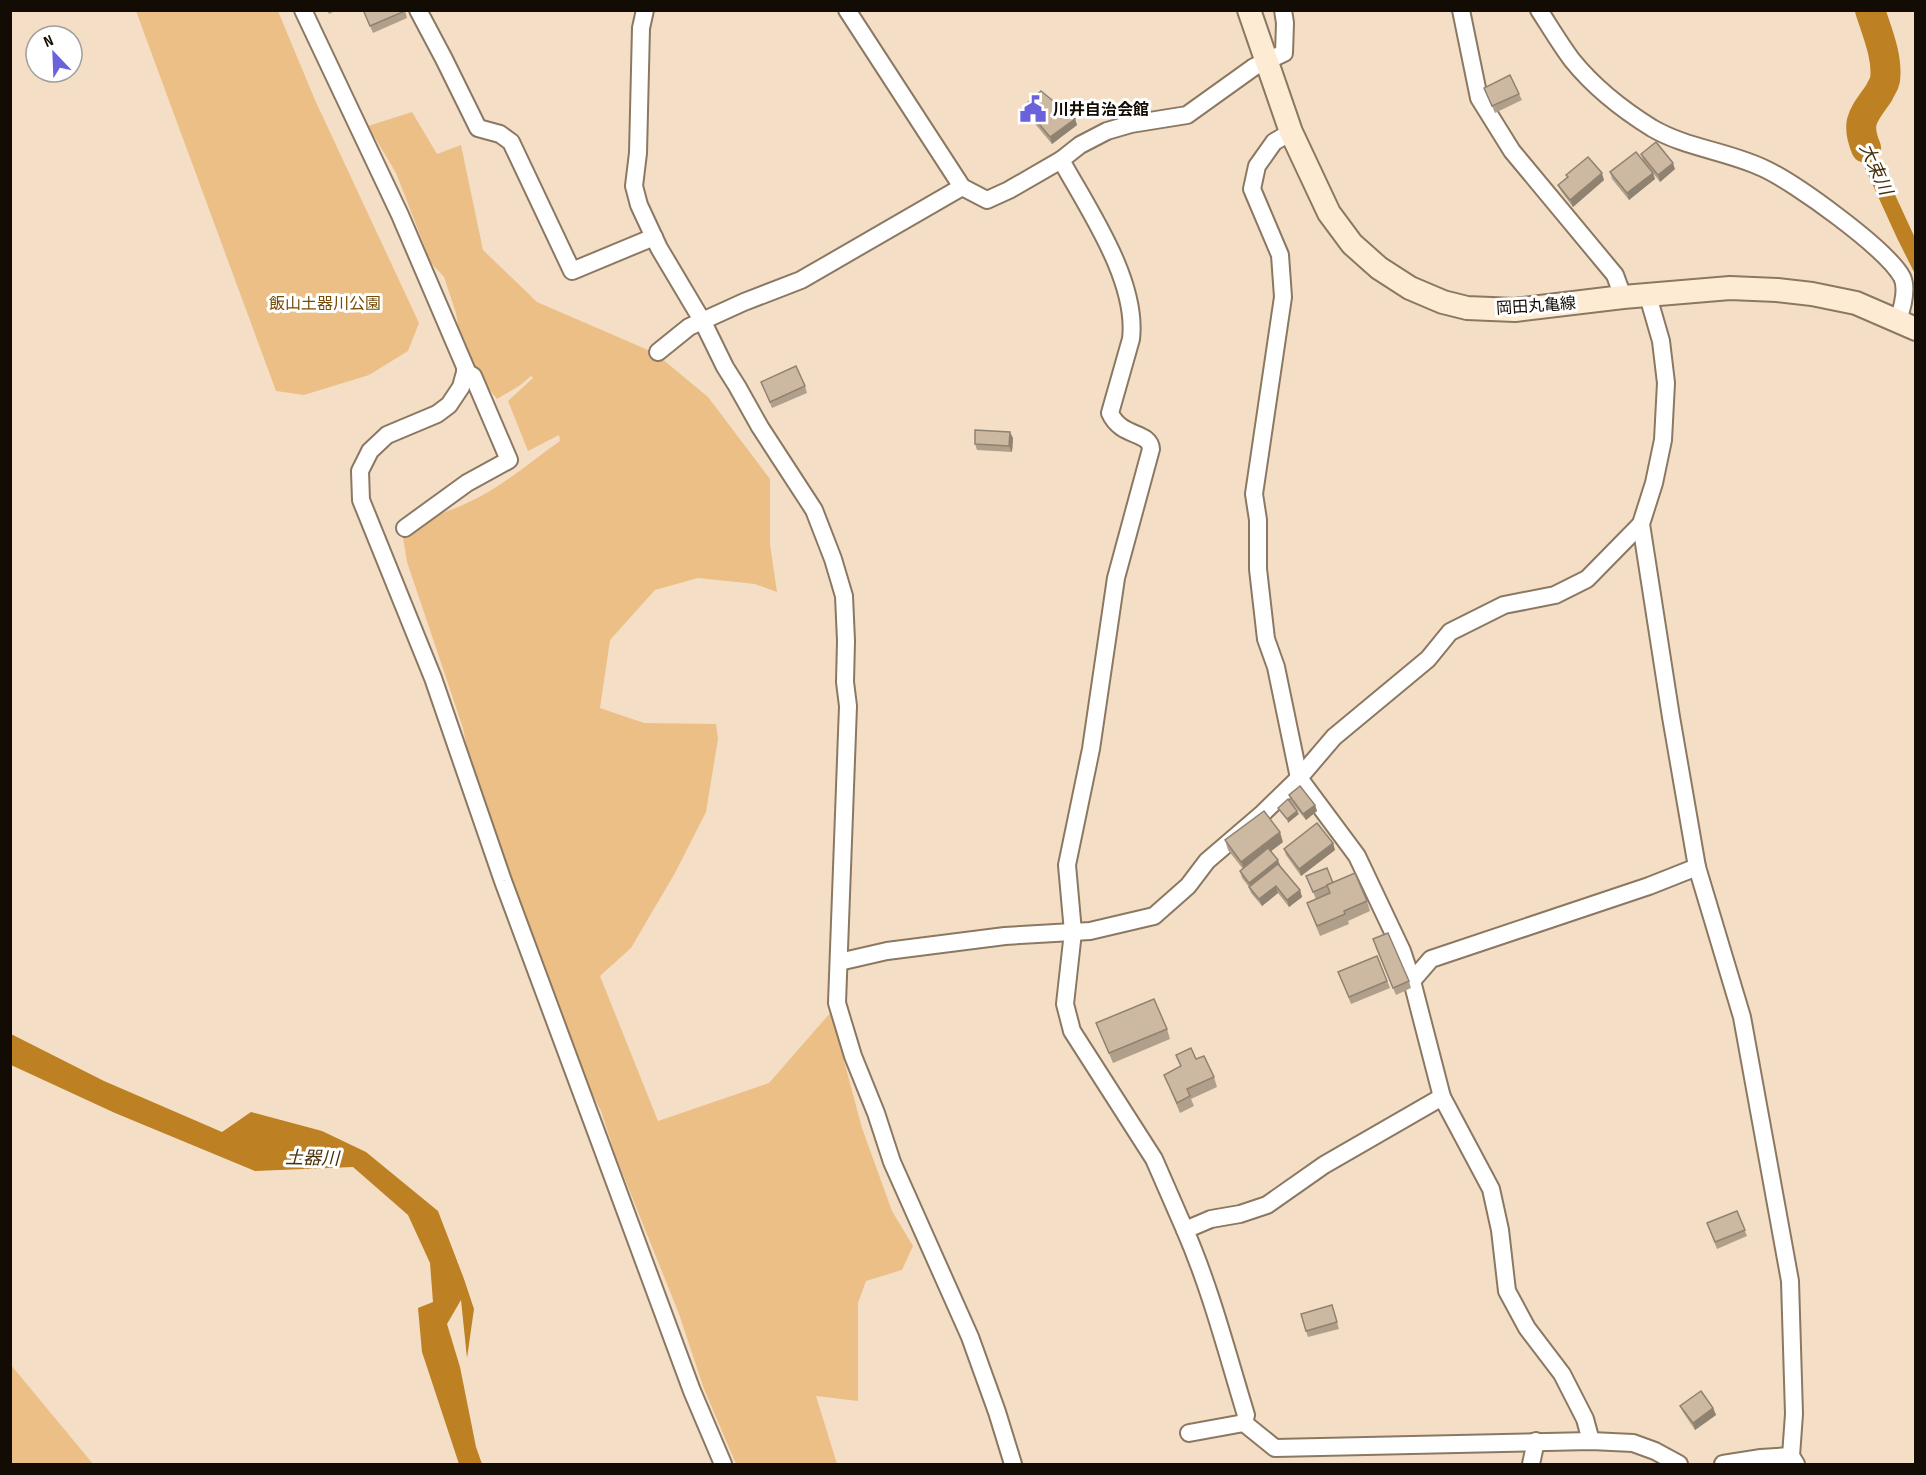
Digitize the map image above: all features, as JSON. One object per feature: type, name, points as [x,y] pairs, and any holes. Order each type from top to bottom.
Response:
[{"type":"main road","name":"岡田丸亀線","points":[[1249,10],[1291,132],[1329,213],[1352,244],[1379,268],[1410,288],[1443,302],[1467,308],[1515,310],[1623,297],[1730,288],[1777,290],[1856,303],[1907,325]]},
{"type":"street","points":[[303,10],[400,215],[463,361],[465,371],[461,387],[449,405],[437,414],[387,435],[370,451],[360,471],[361,500],[433,678],[503,881],[692,1391],[723,1464]]},
{"type":"street","points":[[418,10],[478,128],[500,134],[511,142],[572,271],[654,237]]},
{"type":"street","points":[[645,10],[641,28],[638,153],[634,186],[639,205],[654,237],[703,322],[725,368],[814,510],[833,559],[844,596],[846,641],[844,682],[848,706],[837,1003],[853,1056],[876,1113],[892,1162],[970,1337],[1013,1464]]},
{"type":"street","points":[[847,10],[962,187],[987,200],[1009,190],[1107,131],[1131,124],[1187,115],[1254,67],[1284,53],[1286,23],[1283,10]]},
{"type":"street","points":[[1461,10],[1479,98],[1512,151],[1615,275],[1623,297]]},
{"type":"street","points":[[1539,10],[1573,60],[1623,108],[1653,128],[1680,141],[1736,158],[1788,181],[1854,230],[1891,263],[1903,278],[1903,307],[1907,325]]},
{"type":"street","points":[[1291,132],[1274,142],[1257,166],[1252,189],[1280,255],[1283,297],[1254,494],[1258,520],[1258,569],[1266,639],[1276,667],[1299,778],[1357,856],[1402,951],[1442,1097],[1491,1189],[1500,1230],[1507,1291],[1527,1328],[1562,1374],[1585,1419],[1591,1441]]},
{"type":"street","points":[[1061,160],[1116,260],[1129,304],[1133,326],[1131,339],[1110,413],[1115,423],[1129,432],[1147,438],[1151,443],[1116,578],[1091,749],[1068,865],[1073,932],[1065,1004],[1072,1030],[1154,1159],[1185,1230],[1196,1256],[1246,1415],[1244,1423]]},
{"type":"street","points":[[658,352],[689,327],[801,280],[962,187]]},
{"type":"street","points":[[1648,296],[1661,341],[1666,383],[1663,440],[1654,483],[1641,524],[1697,867],[1742,1017],[1790,1281],[1793,1460],[1723,1464]]},
{"type":"street","points":[[405,528],[466,483],[509,460],[473,376],[465,371]]},
{"type":"street","points":[[838,963],[887,951],[1005,936],[1089,931],[1154,916],[1188,886],[1207,861],[1263,813],[1299,778],[1334,737],[1428,659],[1450,632],[1504,605],[1555,595],[1587,579],[1641,524]]},
{"type":"street","points":[[1412,981],[1431,959],[1649,886],[1697,867]]},
{"type":"street","points":[[1185,1230],[1211,1219],[1240,1214],[1267,1205],[1324,1165],[1442,1097]]},
{"type":"street","points":[[1189,1433],[1244,1423],[1275,1448],[1536,1441],[1633,1443],[1655,1450],[1679,1464]]},
{"type":"street","points":[[1531,1464],[1536,1441]]},
{"type":"green space","name":"飯山土器川公園","points":[[136,11],[278,11],[315,100],[419,323],[408,351],[369,375],[304,395],[276,391]]},
{"type":"green space","points":[[412,112],[437,154],[461,145],[483,250],[537,302],[655,353],[708,397],[770,479],[770,544],[777,592],[755,584],[698,578],[655,590],[610,640],[600,708],[644,723],[716,724],[718,739],[706,812],[675,873],[631,948],[600,976],[658,1121],[769,1083],[831,1012],[862,1128],[892,1211],[913,1246],[902,1270],[866,1281],[858,1303],[858,1401],[816,1396],[837,1464],[736,1464],[704,1389],[679,1314],[616,1157],[601,1111],[576,1061],[492,825],[476,794],[463,728],[407,562],[401,525],[443,513],[480,497],[560,441],[559,435],[528,451],[508,401],[533,378],[531,376],[497,399],[473,368],[461,342],[456,313],[444,277],[431,263],[396,173],[368,126]]},
{"type":"green space","points":[[11,1365],[93,1464],[11,1464]]},
{"type":"water","points":[[1858,103],[1870,112],[1864,123],[1867,134],[1915,238],[1915,274],[1850,135],[1849,121]]},
{"type":"water","name":"土器川","points":[[11,1034],[104,1081],[222,1132],[251,1112],[322,1131],[366,1152],[438,1211],[474,1309],[467,1358],[461,1300],[447,1324],[460,1367],[476,1447],[482,1464],[459,1464],[422,1352],[418,1308],[433,1302],[430,1263],[408,1215],[353,1167],[255,1171],[115,1113],[11,1065]]},
{"type":"building","points":[[367,10],[405,11],[370,26],[364,12]]},
{"type":"building","points":[[1510,75],[1519,94],[1492,106],[1484,88]]},
{"type":"building","points":[[1041,91],[1075,119],[1050,137],[1024,106]]},
{"type":"building","points":[[1656,142],[1673,163],[1658,175],[1641,154]]},
{"type":"building","points":[[1636,152],[1653,173],[1627,193],[1610,172]]},
{"type":"building","points":[[1588,157],[1602,173],[1570,200],[1558,185],[1568,177],[1566,175]]},
{"type":"building","points":[[796,366],[805,386],[770,402],[761,382]]},
{"type":"building","points":[[975,430],[1010,432],[1009,446],[975,444]]},
{"type":"building","points":[[1300,786],[1315,805],[1303,814],[1289,795]]},
{"type":"building","points":[[1288,799],[1297,811],[1287,819],[1278,808]]},
{"type":"building","points":[[1264,811],[1280,832],[1241,862],[1225,840]]},
{"type":"building","points":[[1317,823],[1333,843],[1299,869],[1284,849]]},
{"type":"building","points":[[1268,848],[1278,860],[1249,883],[1240,871]]},
{"type":"building","points":[[1278,864],[1300,890],[1287,900],[1276,886],[1259,899],[1249,887]]},
{"type":"building","points":[[1327,868],[1333,883],[1313,892],[1306,876]]},
{"type":"building","points":[[1355,873],[1367,901],[1317,926],[1307,903],[1330,893],[1327,885]]},
{"type":"building","points":[[1388,933],[1409,981],[1393,988],[1373,939]]},
{"type":"building","points":[[1377,956],[1387,981],[1349,997],[1338,972]]},
{"type":"building","points":[[1154,999],[1167,1029],[1109,1053],[1096,1023]]},
{"type":"building","points":[[1191,1048],[1196,1059],[1204,1056],[1214,1077],[1187,1089],[1190,1096],[1177,1103],[1164,1075],[1181,1066],[1176,1055]]},
{"type":"building","points":[[1737,1211],[1745,1230],[1715,1242],[1707,1223]]},
{"type":"building","points":[[1332,1305],[1337,1322],[1306,1331],[1301,1314]]},
{"type":"building","points":[[1701,1391],[1713,1408],[1693,1423],[1680,1406]]},
{"type":"waterway","name":"大束川","points":[[1866,148],[1861,125],[1865,113],[1883,85],[1886,71],[1870,10]]},
{"type":"place","name":"川井自治会館","points":[[1033,109]]}]
